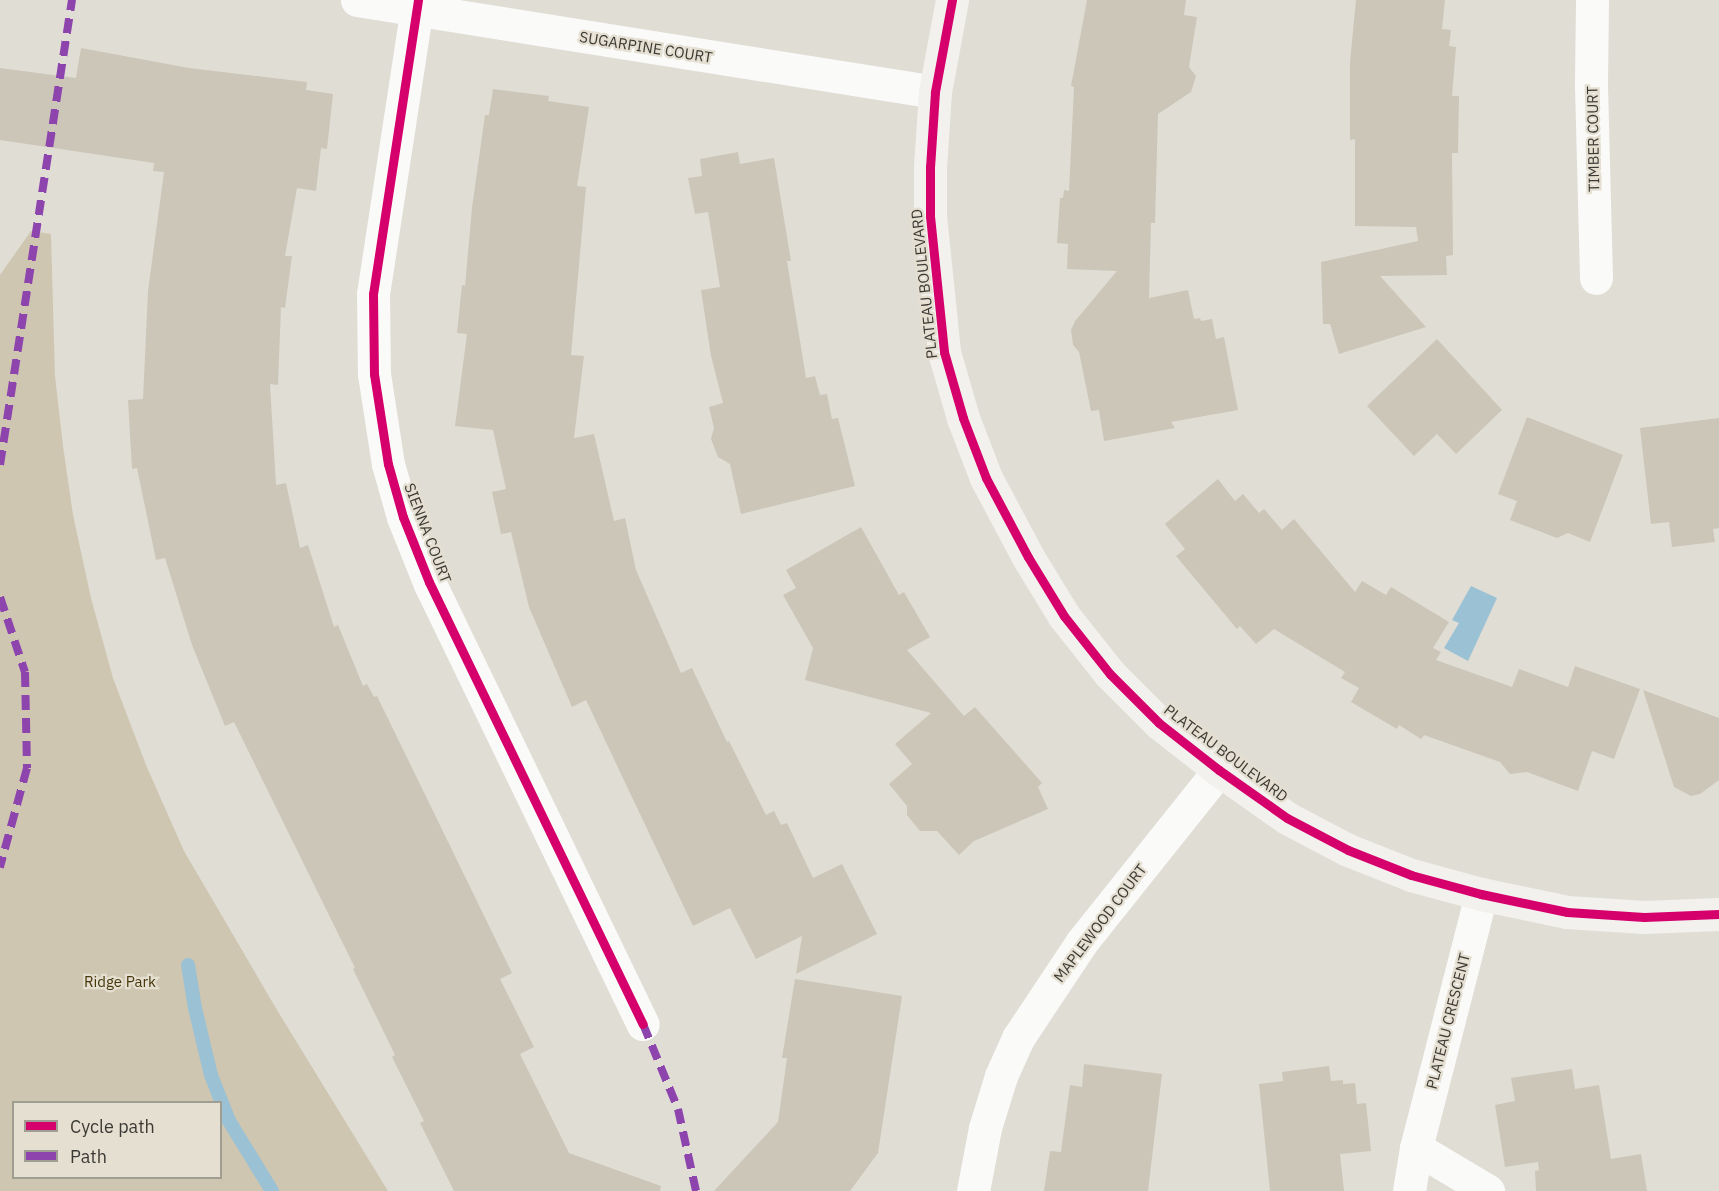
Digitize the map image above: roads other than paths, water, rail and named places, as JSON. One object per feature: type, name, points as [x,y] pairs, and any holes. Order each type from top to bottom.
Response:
[{"type":"street","name":"SUGARPINE COURT","points":[[357,0],[417,5],[935,92]]},
{"type":"street","name":"PLATEAU BOULEVARD","points":[[952,0],[935,92],[930,216],[944,351],[963,418],[986,478],[1028,557],[1058,606],[1110,674],[1159,723],[1219,770],[1287,818],[1348,850],[1410,875],[1481,894],[1567,912],[1644,917],[1719,914]]},
{"type":"street","name":"TIMBER COURT","points":[[1592,0],[1591,86],[1596,278]]},
{"type":"street","name":"SIENNA COURT","points":[[417,5],[373,294],[374,374],[388,464],[403,517],[429,582],[643,1024]]},
{"type":"street","name":"MAPLEWOOD COURT","points":[[973,1191],[994,1097],[1018,1038],[1081,943],[1219,770]]},
{"type":"street","name":"PLATEAU CRESCENT","points":[[1409,1191],[1416,1148],[1481,894]]},
{"type":"street","points":[[1416,1148],[1488,1191]]},
{"type":"water","points":[[1471,586],[1497,598],[1468,661],[1444,648],[1459,623],[1452,620]]},
{"type":"waterway","points":[[188,965],[195,1008],[211,1075],[221,1101]]},
{"type":"waterway","points":[[222,1103],[229,1121],[272,1191]]},
{"type":"park label","name":"Ridge Park","points":[[120,982]]}]
